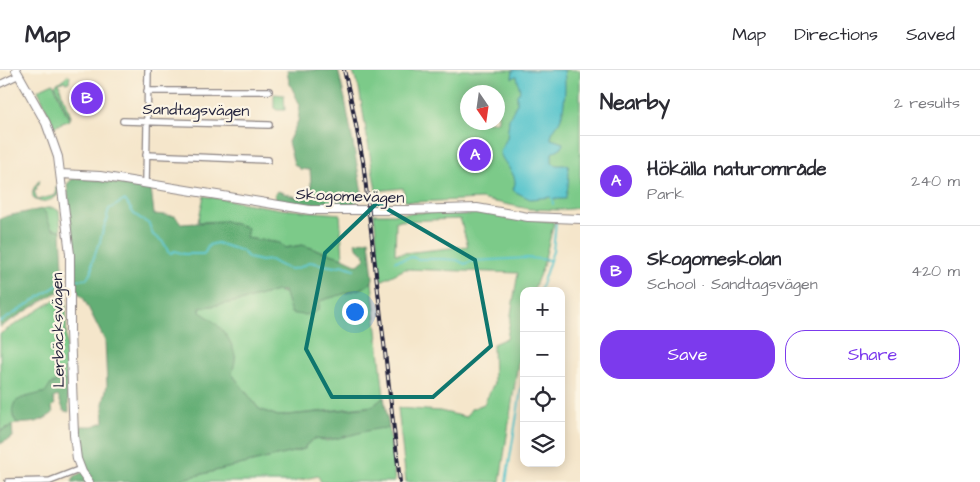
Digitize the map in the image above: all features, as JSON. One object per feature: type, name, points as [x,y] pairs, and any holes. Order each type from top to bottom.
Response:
[{"type":"street","points":[[146,183],[148,70]]},
{"type":"street","points":[[0,84],[17,72]]},
{"type":"street","name":"Lerbäcksvägen","points":[[17,72],[50,132],[61,174],[70,248],[70,331],[74,435],[76,453],[81,469],[89,482]]},
{"type":"street","points":[[147,91],[269,91]]},
{"type":"street","name":"Sandtagsvägen","points":[[123,121],[269,125]]},
{"type":"street","points":[[146,155],[268,160]]},
{"type":"street","name":"Skogomevägen","points":[[61,174],[92,175],[310,210],[477,208],[528,217],[580,219]]},
{"type":"street","points":[[8,482],[50,481],[81,469]]},
{"type":"highlighted area","points":[[377,203],[475,260],[491,346],[433,397],[332,397],[306,349],[325,253]]},
{"type":"green space","points":[[287,70],[338,70],[363,198],[352,205],[308,205],[276,200],[274,195],[278,191],[298,198],[312,196],[310,170],[300,169],[294,164],[288,142],[298,121],[300,105],[289,82]]},
{"type":"green space","points":[[352,70],[580,70],[580,208],[560,210],[529,209],[481,199],[414,202],[405,201],[403,188],[376,191],[359,88]]},
{"type":"green space","points":[[68,75],[70,76],[69,82],[59,83],[71,117],[70,119],[55,85]]},
{"type":"green space","points":[[53,83],[69,120],[54,127],[38,90]]},
{"type":"green space","points":[[274,94],[284,95],[285,110],[274,108]]},
{"type":"green space","points":[[82,178],[151,188],[154,214],[175,216],[182,224],[226,221],[248,228],[246,238],[280,243],[285,248],[302,245],[343,258],[358,265],[365,259],[364,253],[358,249],[355,243],[369,240],[372,282],[363,288],[320,301],[319,309],[316,312],[302,315],[291,313],[284,291],[277,291],[240,301],[200,308],[200,312],[212,320],[230,341],[235,355],[232,374],[259,409],[278,416],[373,406],[384,397],[389,428],[370,430],[333,439],[314,439],[305,446],[305,449],[170,482],[72,482],[75,476],[85,471],[79,448],[81,426],[93,426],[104,422],[103,404],[107,385],[105,341],[83,297],[73,289],[73,249],[67,184],[72,179]]},
{"type":"green space","points":[[40,179],[39,184],[36,185],[37,189],[34,190],[37,200],[34,199],[33,191],[35,186]]},
{"type":"green space","points":[[56,187],[59,187],[58,195],[46,201],[37,200],[56,195]]},
{"type":"green space","points":[[204,196],[280,209],[340,214],[343,258],[302,245],[285,248],[280,243],[246,238],[226,221],[198,222]]},
{"type":"green space","points":[[54,208],[59,211],[61,230],[51,227],[42,209]]},
{"type":"green space","points":[[42,209],[53,229],[61,230],[64,288],[0,327],[0,219]]},
{"type":"green space","points":[[477,211],[554,222],[543,266],[535,287],[520,287],[520,350],[500,482],[406,482],[398,408],[440,411],[466,417],[471,409],[484,404],[494,383],[493,344],[507,338],[518,273],[405,269],[381,281],[374,214]],"holes":[[[460,219],[468,246],[395,254],[396,221]]]},
{"type":"green space","points":[[372,282],[384,397],[373,406],[278,416],[259,409],[232,374],[235,356],[200,312],[200,308],[240,301],[276,291],[319,301],[363,288]]},
{"type":"green space","points":[[61,296],[66,296],[67,381],[56,382],[47,391],[15,402],[13,417],[17,423],[0,431],[0,334]]},
{"type":"green space","points":[[58,381],[67,381],[69,412],[64,411],[58,396],[53,398],[55,404],[52,407],[53,413],[49,416],[36,422],[17,423],[13,413],[15,402],[22,398],[46,392],[51,384]]},
{"type":"green space","points":[[12,426],[13,437],[0,444],[0,431]]},
{"type":"green space","points":[[376,428],[389,428],[395,482],[321,482],[318,476],[292,482],[170,482],[305,449],[305,446],[314,439],[327,441]]},
{"type":"water","points":[[513,70],[564,70],[565,94],[562,113],[551,139],[563,143],[562,147],[552,153],[552,162],[556,165],[568,165],[569,172],[565,199],[554,199],[552,197],[530,199],[513,189],[515,180],[500,152],[507,138],[509,119],[517,103],[517,95],[520,91],[517,76],[512,78]]},
{"type":"waterway","points":[[552,197],[553,204]]},
{"type":"waterway","points":[[75,280],[86,279],[92,272],[92,263],[108,219],[109,209],[125,200],[134,214],[149,224],[153,235],[171,253],[175,251],[184,254],[204,254],[209,245],[217,243],[242,251],[249,258],[261,261],[271,260],[290,269],[299,268],[310,262],[334,267],[342,265],[354,269]]},
{"type":"waterway","points":[[541,287],[553,251],[556,222]]},
{"type":"waterway","points":[[395,261],[412,257],[417,259],[457,260],[465,264],[472,261],[528,258],[550,260]]},
{"type":"waterway","points":[[0,321],[61,283]]},
{"type":"waterway","points":[[506,482],[523,377]]},
{"type":"railway","points":[[344,70],[363,161],[400,482]]},
{"type":"place","name":"Skogomeskolan","points":[[87,98]]},
{"type":"place","name":"Hökälla naturområde","points":[[475,155]]}]
